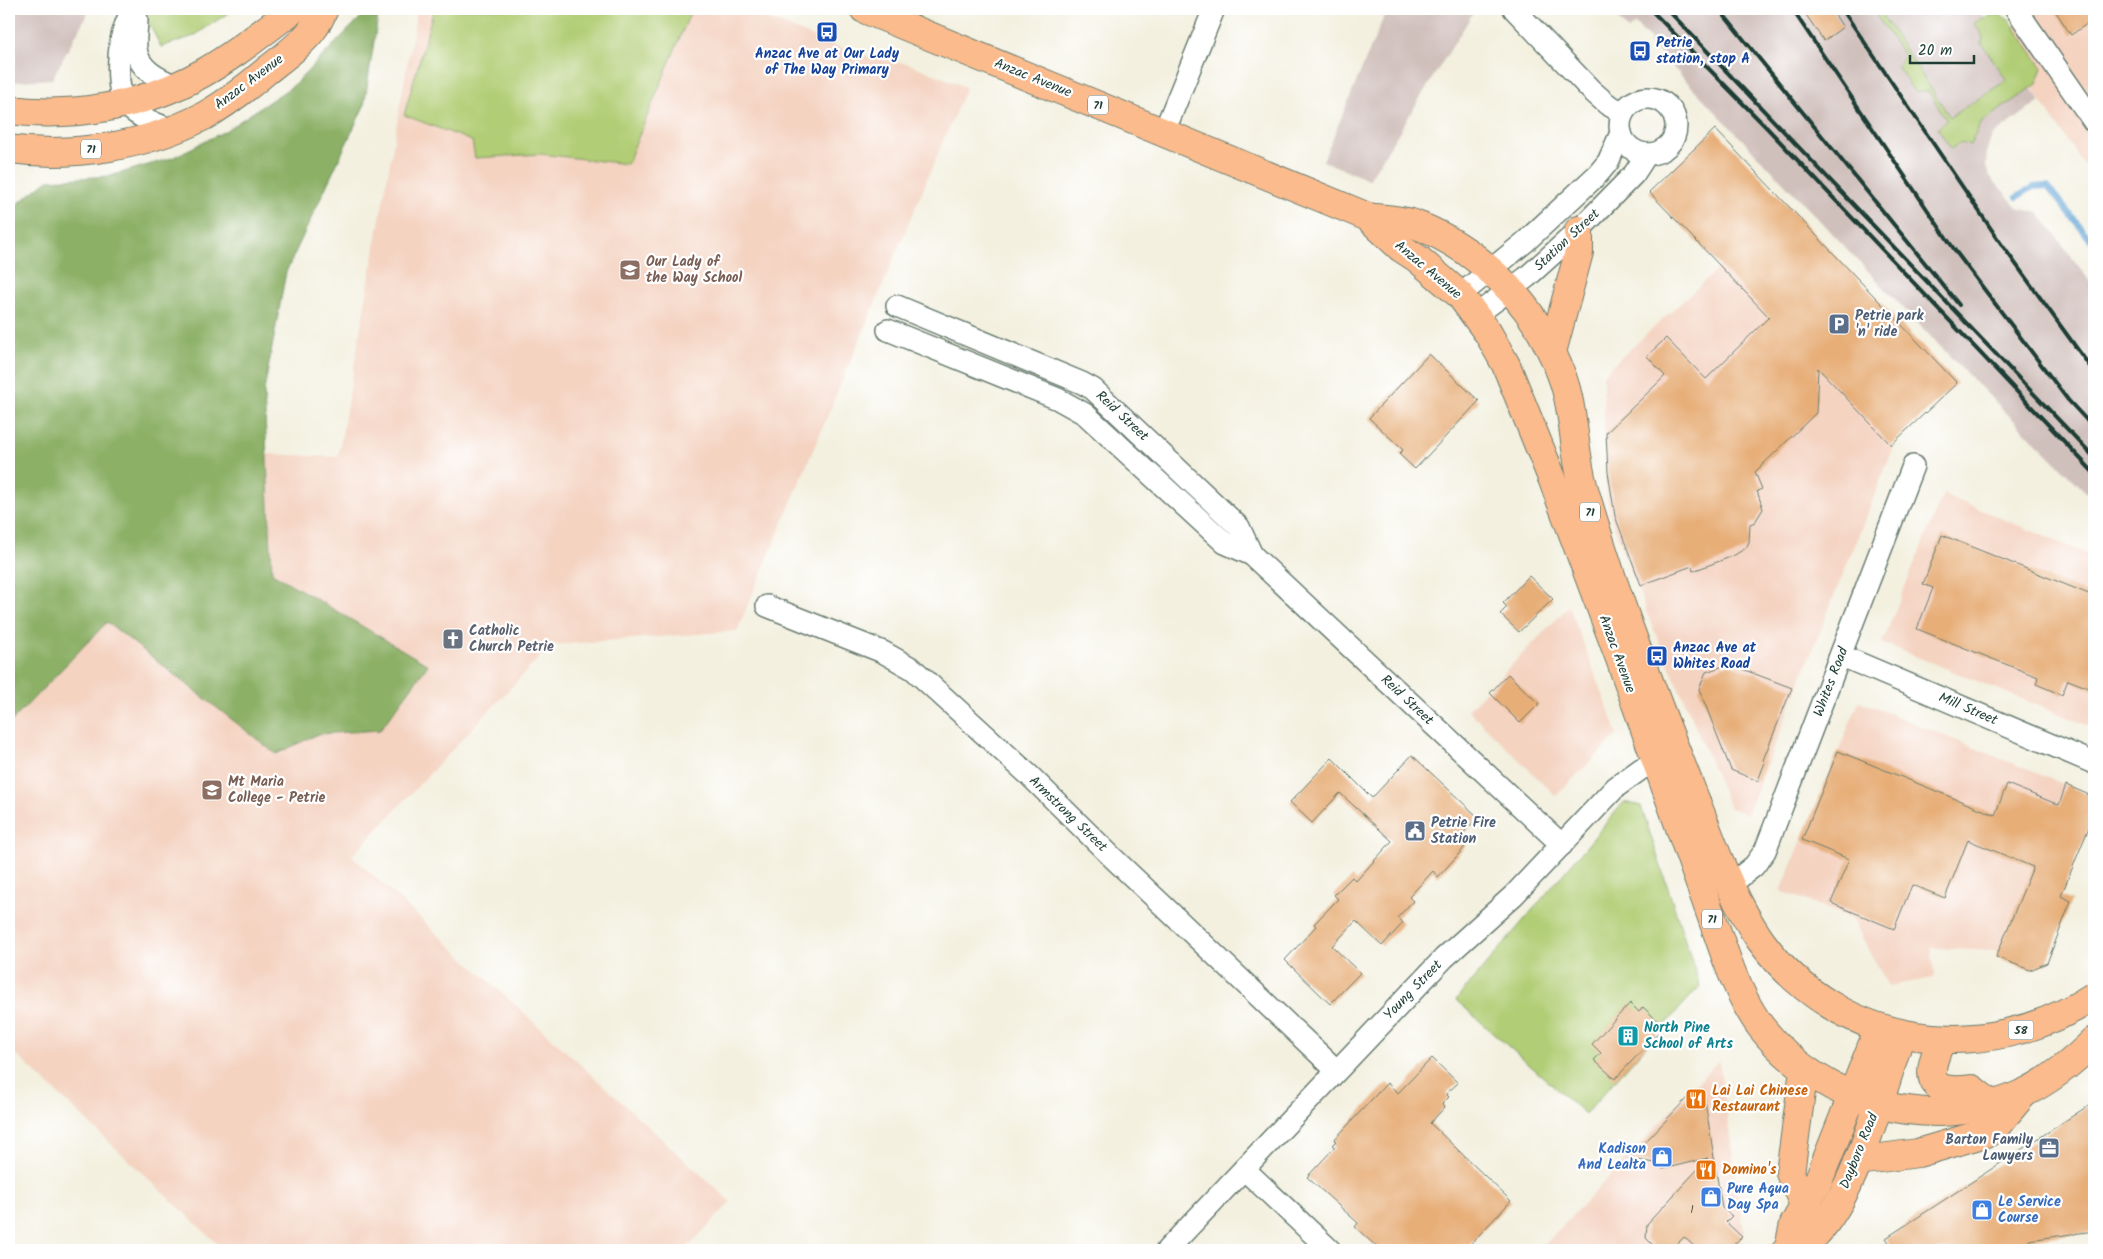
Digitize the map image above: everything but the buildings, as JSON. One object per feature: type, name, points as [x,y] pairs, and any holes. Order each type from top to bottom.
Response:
[{"type":"main road","points":[[9,110],[60,112],[91,110],[125,103],[176,86],[227,58],[294,9]]},
{"type":"main road","name":"Anzac Avenue","points":[[9,149],[50,152],[104,148],[151,137],[203,116],[245,89],[280,60],[313,29],[324,9]]},
{"type":"main road","name":"Anzac Avenue","points":[[864,9],[1368,217],[1409,222],[1451,242],[1490,270],[1509,290],[1538,326],[1552,352],[1568,393],[1582,484],[1620,600],[1740,993],[1765,1032],[1788,1056],[1804,1070],[1851,1095]]},
{"type":"main road","name":"Anzac Avenue","points":[[1368,217],[1401,248],[1418,259],[1468,305],[1498,350],[1517,386],[1552,478],[1667,758],[1750,924],[1763,943],[1793,976],[1831,1005],[1890,1031]]},
{"type":"main road","points":[[1552,352],[1579,252],[1579,230]]},
{"type":"main road","name":"58","points":[[1890,1031],[1942,1039],[1979,1038],[2012,1033],[2065,1013],[2094,996]]},
{"type":"main road","name":"Dayboro Road","points":[[1788,1249],[1794,1224],[1805,1207],[1820,1176],[1851,1095],[1890,1031]]},
{"type":"main road","name":"Dayboro Road","points":[[1788,1249],[1812,1239],[1821,1228],[1830,1216],[1858,1160],[1878,1105],[1890,1031]]},
{"type":"main road","points":[[1942,1039],[1931,1066],[1932,1079],[1936,1084],[1952,1090],[1972,1088],[1991,1104]]},
{"type":"main road","points":[[1858,1160],[1918,1152],[1992,1130],[2024,1093],[2067,1064],[2094,1041]]},
{"type":"main road","points":[[1804,1070],[1790,1172],[1805,1207]]},
{"type":"main road","points":[[1878,1105],[1906,1111],[1949,1112],[1991,1104],[2024,1093]]},
{"type":"main road","name":"71","points":[[1851,1095],[1878,1105]]},
{"type":"street","points":[[135,9],[136,48],[139,60],[147,70],[160,79],[176,86]]},
{"type":"street","points":[[135,9],[124,27],[119,61],[118,78],[125,103],[142,117],[171,130]]},
{"type":"street","points":[[1164,132],[1214,9]]},
{"type":"street","points":[[1514,9],[1591,90],[1607,104],[1622,123],[1624,141],[1630,148],[1647,154],[1668,146],[1672,138],[1675,122],[1672,113],[1660,101],[1652,98],[1635,101],[1622,123]]},
{"type":"street","points":[[2016,9],[2094,122]]},
{"type":"street","name":"Station Street","points":[[1468,305],[1490,270],[1525,242],[1598,174],[1608,162],[1622,123]]},
{"type":"street","name":"Station Street","points":[[1468,305],[1509,290],[1535,271],[1579,230],[1634,174],[1647,154]]},
{"type":"street","name":"Reid Street","points":[[897,306],[1082,382],[1093,389],[1239,527],[1252,555]]},
{"type":"street","name":"Reid Street","points":[[888,330],[1074,406],[1085,414],[1225,543],[1252,555],[1562,845]]},
{"type":"street","name":"Whites Road","points":[[1730,885],[1754,866],[1765,851],[1842,656],[1913,466]]},
{"type":"street","name":"Armstrong Street","points":[[767,606],[883,652],[913,669],[1030,776],[1112,858],[1336,1070]]},
{"type":"street","name":"Mill Street","points":[[1842,656],[2094,763]]},
{"type":"street","name":"Young Street","points":[[1167,1250],[1450,952],[1504,906],[1616,787],[1635,773],[1667,758]]},
{"type":"street","points":[[1244,1169],[1330,1250]]},
{"type":"shaded area","points":[[9,9],[90,9],[52,79],[9,82]]},
{"type":"shaded area","points":[[417,9],[744,9],[855,54],[909,64],[966,87],[737,631],[551,645],[352,856],[731,1202],[685,1250],[224,1250],[9,1048],[9,724],[267,454],[338,457]]},
{"type":"shaded area","points":[[1387,9],[1475,10],[1369,180],[1323,161]]},
{"type":"shaded area","points":[[1608,9],[1978,9],[2040,101],[1992,136],[1987,150],[1986,167],[1990,176],[2018,208],[2039,213],[2094,287],[2094,500],[1955,362],[1649,42],[1651,40],[1635,24],[1628,30]]},
{"type":"shaded area","points":[[2037,9],[2094,9],[2094,180],[1998,37]]},
{"type":"shaded area","points":[[1721,266],[1893,449],[1747,814],[1730,808],[1649,618],[1609,512],[1605,476],[1603,374]]},
{"type":"shaded area","points":[[1943,494],[2094,557],[2094,728],[1882,643]]},
{"type":"shaded area","points":[[1569,606],[1618,734],[1556,796],[1468,710]]},
{"type":"shaded area","points":[[1859,701],[2066,785],[1999,951],[1932,948],[1934,978],[1888,986],[1852,918],[1781,891]]},
{"type":"shaded area","points":[[1719,1060],[1744,1233],[1738,1249],[1540,1250]]},
{"type":"green space","points":[[151,9],[234,9],[194,36],[161,47],[146,18]]},
{"type":"green space","points":[[369,9],[379,9],[364,106],[286,272],[264,391],[272,573],[428,665],[380,730],[318,734],[276,754],[107,622],[9,724],[9,206],[15,206],[48,180],[110,176],[172,158],[225,131],[294,85]]},
{"type":"green space","points":[[434,9],[687,9],[691,11],[627,164],[541,154],[475,158],[472,141],[404,115]]},
{"type":"green space","points":[[1872,9],[1878,9],[1950,117],[2007,80],[1982,44],[1983,37],[1974,23],[1988,16],[2001,16],[2010,21],[2043,68],[2037,84],[1982,122],[1970,145],[1961,142],[1951,149],[1938,128],[1947,120],[1928,91],[1914,92],[1897,66],[1904,56]]},
{"type":"green space","points":[[1624,802],[1641,806],[1700,986],[1585,1114],[1456,1000]]},
{"type":"waterway","points":[[2017,197],[2033,187],[2047,186],[2094,244]]},
{"type":"railway","points":[[1650,9],[1768,129],[2094,473]]},
{"type":"railway","points":[[1667,9],[2094,457]]},
{"type":"railway","points":[[1719,9],[1959,305]]},
{"type":"railway","points":[[1792,9],[1956,252],[2068,400],[2094,428]]},
{"type":"railway","points":[[1842,9],[2002,245],[2094,372]]},
{"type":"place","name":"Anzac Ave at Our Lady of The Way Primary","points":[[827,32]]},
{"type":"place","name":"Petrie station, stop A","points":[[1640,51]]},
{"type":"place","name":"Our Lady of the Way School","points":[[630,270]]},
{"type":"place","name":"Petrie park 'n' ride","points":[[1839,324]]},
{"type":"place","name":"Catholic Church Petrie","points":[[453,639]]},
{"type":"place","name":"Anzac Ave at Whites Road","points":[[1657,656]]},
{"type":"place","name":"Mt Maria College - Petrie","points":[[212,790]]},
{"type":"place","name":"Petrie Fire Station","points":[[1415,831]]},
{"type":"place","name":"North Pine School of Arts","points":[[1628,1036]]},
{"type":"place","name":"Lai Lai Chinese Restaurant","points":[[1696,1099]]},
{"type":"place","name":"Barton Family Lawyers","points":[[2049,1148]]},
{"type":"place","name":"Kadison And Lealta","points":[[1662,1157]]},
{"type":"place","name":"Domino's","points":[[1706,1170]]},
{"type":"place","name":"Pure Aqua Day Spa","points":[[1711,1197]]},
{"type":"place","name":"Le Service Course","points":[[1982,1210]]}]
